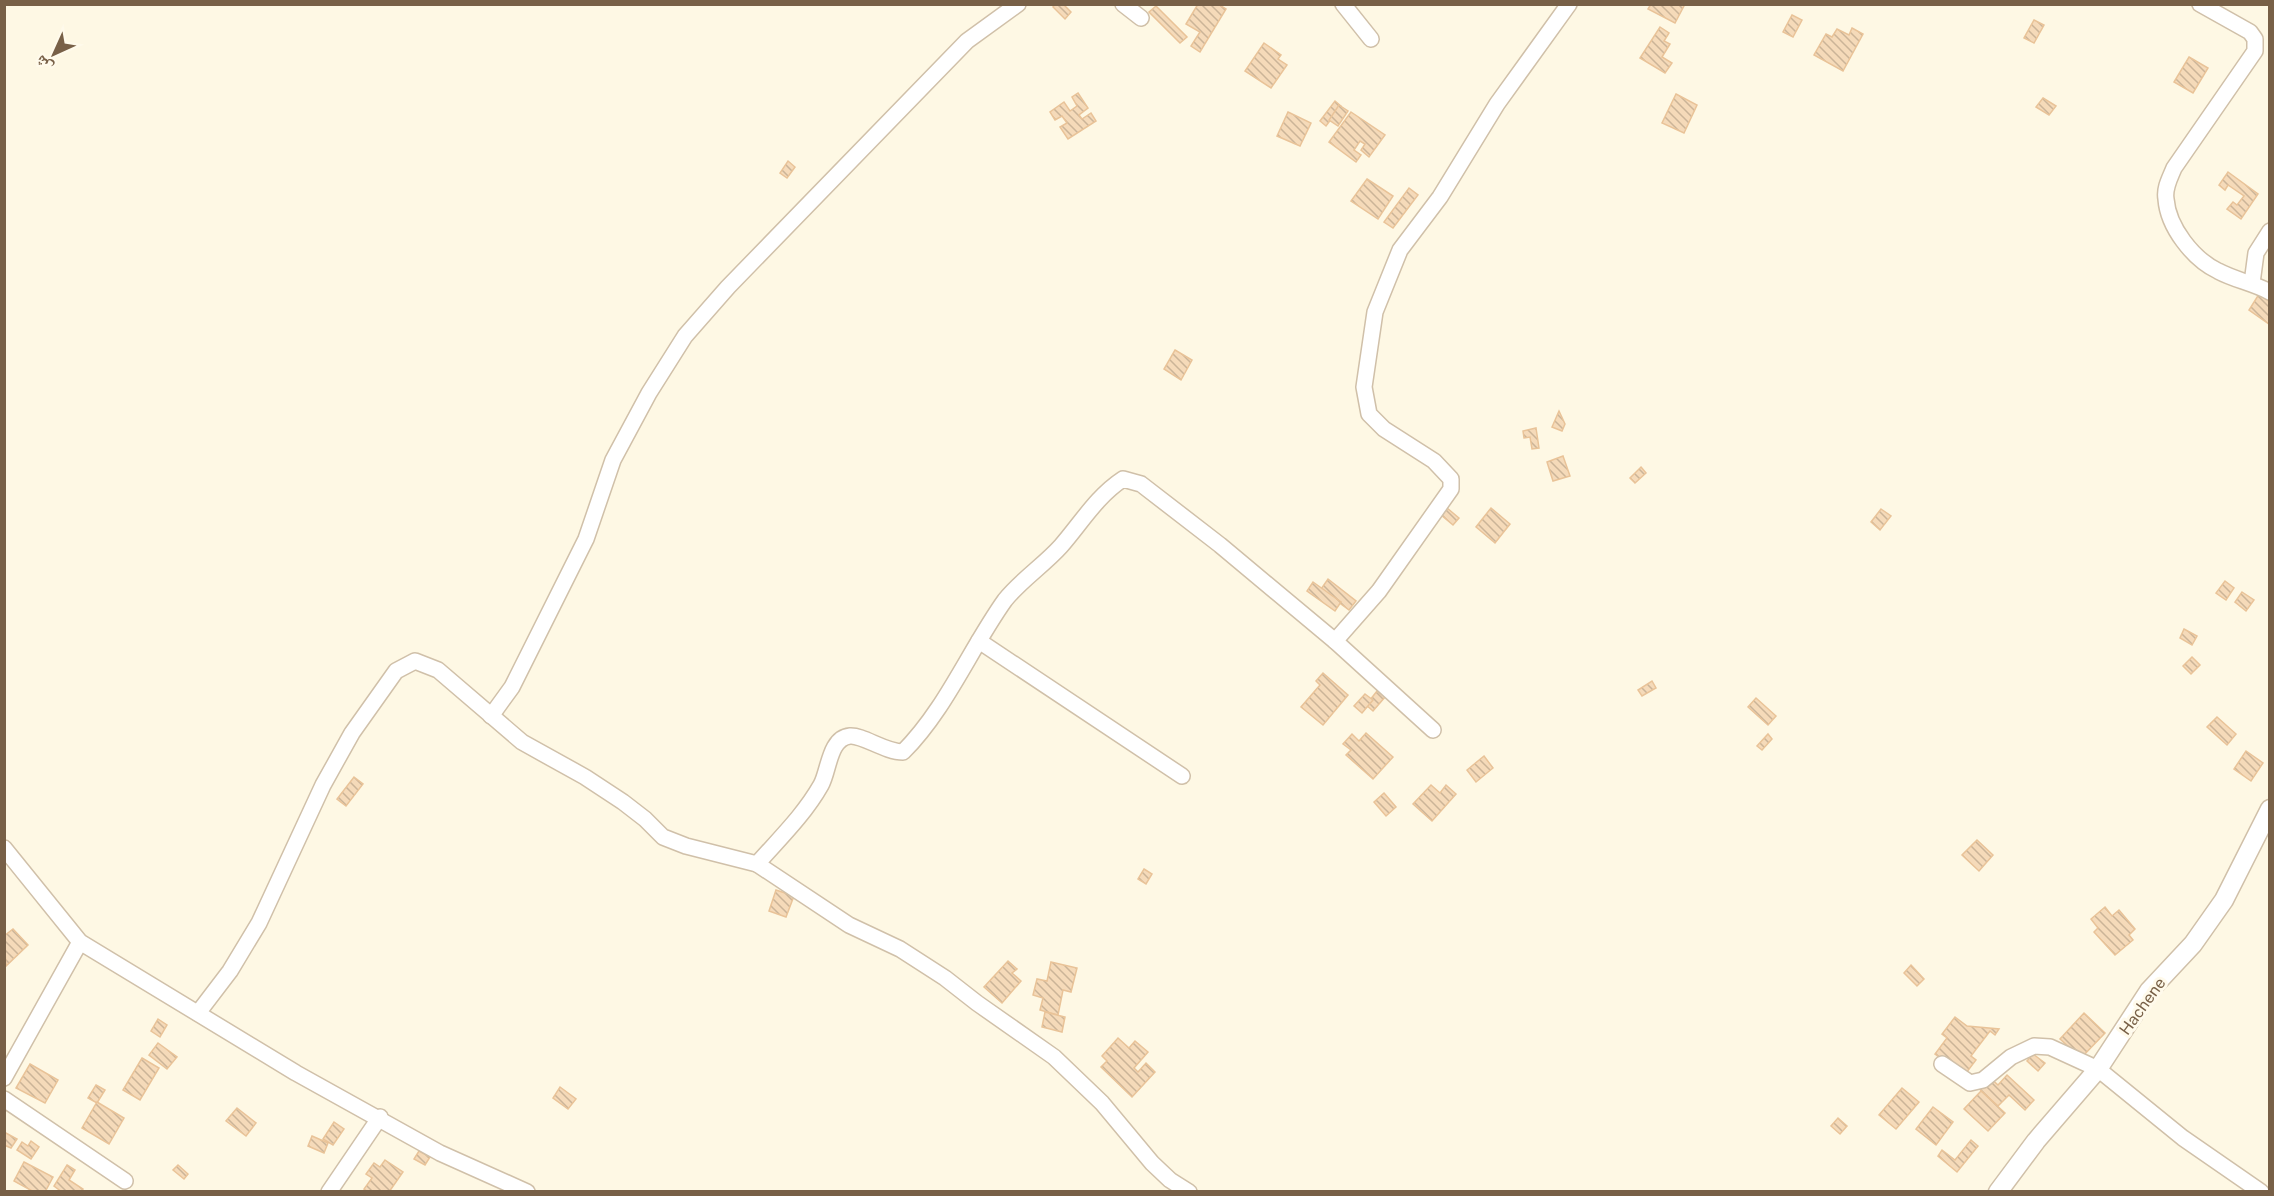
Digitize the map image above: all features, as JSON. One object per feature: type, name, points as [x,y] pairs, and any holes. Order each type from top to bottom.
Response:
[{"type":"street","points":[[491,716],[512,687],[586,539],[613,460],[649,393],[685,336],[728,287],[967,41],[1018,4]]},
{"type":"street","points":[[1123,4],[1141,18]]},
{"type":"street","points":[[1343,4],[1371,39]]},
{"type":"street","points":[[1335,641],[1379,591],[1451,489],[1451,479],[1434,461],[1384,429],[1369,414],[1364,387],[1375,312],[1400,250],[1440,197],[1497,104],[1569,4]]},
{"type":"street","points":[[2200,4],[2250,32],[2255,39],[2255,51],[2174,168],[2167,184],[2165,198],[2172,219],[2193,252],[2217,271],[2270,292]]},
{"type":"street","points":[[2252,283],[2256,253],[2270,231]]},
{"type":"street","points":[[757,864],[801,815],[822,783],[834,748],[844,738],[853,735],[891,752],[903,752],[913,742],[1007,599],[1059,548],[1107,490],[1123,479],[1141,484],[1221,545],[1335,641],[1433,730]]},
{"type":"street","points":[[979,640],[1182,776]]},
{"type":"street","points":[[198,1013],[230,971],[259,923],[352,733],[396,671],[415,661],[438,670],[522,741],[623,802],[663,837],[686,846],[757,864],[849,925],[900,949],[945,978],[1054,1057],[1102,1103],[1152,1163],[1170,1180],[1189,1191]]},
{"type":"street","name":"Hachene","points":[[1998,1191],[2036,1141],[2098,1069],[2150,991],[2193,944],[2224,900],[2270,809]]},
{"type":"street","points":[[4,848],[80,942],[296,1073],[440,1153],[527,1191]]},
{"type":"street","points":[[4,1078],[80,942]]},
{"type":"street","points":[[1942,1064],[1970,1083],[1983,1080],[2011,1057],[2034,1046],[2050,1047],[2098,1069],[2182,1138],[2261,1191]]},
{"type":"street","points":[[4,1099],[125,1181]]},
{"type":"street","points":[[329,1191],[380,1118]]},
{"type":"building","points":[[1055,4],[1063,4],[1071,12],[1065,19],[1053,7]]},
{"type":"building","points":[[1198,4],[1218,4],[1226,9],[1200,52],[1191,46],[1200,32],[1186,24]]},
{"type":"building","points":[[1651,4],[1685,4],[1675,23],[1648,9]]},
{"type":"building","points":[[1156,6],[1187,37],[1180,43],[1149,12]]},
{"type":"building","points":[[1792,15],[1802,20],[1793,37],[1783,32]]},
{"type":"building","points":[[2034,20],[2044,25],[2034,43],[2024,38]]},
{"type":"building","points":[[1660,27],[1669,33],[1664,41],[1670,44],[1662,57],[1672,63],[1665,73],[1640,58]]},
{"type":"building","points":[[1852,28],[1863,34],[1843,71],[1814,55],[1826,34],[1832,37],[1837,29],[1849,35]]},
{"type":"building","points":[[1264,43],[1281,55],[1278,59],[1287,65],[1271,88],[1245,71]]},
{"type":"building","points":[[2189,57],[2208,68],[2193,93],[2174,82]]},
{"type":"building","points":[[1078,93],[1088,108],[1079,115],[1082,119],[1091,113],[1096,121],[1068,139],[1060,127],[1067,123],[1062,116],[1055,120],[1050,112],[1064,102],[1070,111],[1077,106],[1072,97]]},
{"type":"building","points":[[1676,94],[1697,105],[1684,133],[1662,123]]},
{"type":"building","points":[[2043,98],[2056,106],[2049,115],[2036,107]]},
{"type":"building","points":[[1335,101],[1341,106],[1326,126],[1320,121]]},
{"type":"building","points":[[1339,105],[1348,111],[1338,126],[1329,120]]},
{"type":"building","points":[[1288,112],[1311,123],[1300,146],[1277,136]]},
{"type":"building","points":[[1351,112],[1385,135],[1369,157],[1361,150],[1365,144],[1360,141],[1354,150],[1361,155],[1356,162],[1329,142]]},
{"type":"building","points":[[788,161],[795,167],[787,178],[780,173]]},
{"type":"building","points":[[2228,172],[2258,194],[2241,219],[2227,209],[2233,202],[2237,205],[2244,196],[2228,185],[2225,190],[2219,185]]},
{"type":"building","points":[[1367,179],[1393,196],[1378,219],[1351,201]]},
{"type":"building","points":[[1409,188],[1418,195],[1393,228],[1384,222]]},
{"type":"building","points":[[2259,294],[2270,302],[2269,324],[2249,310]]},
{"type":"building","points":[[1175,350],[1192,360],[1181,380],[1164,369]]},
{"type":"building","points":[[1559,411],[1565,424],[1562,431],[1552,427]]},
{"type":"building","points":[[1536,428],[1539,448],[1532,449],[1530,437],[1524,438],[1523,431]]},
{"type":"building","points":[[1563,456],[1570,476],[1553,481],[1547,462]]},
{"type":"building","points":[[1641,467],[1646,473],[1635,483],[1630,478]]},
{"type":"building","points":[[1447,508],[1459,518],[1453,525],[1441,515]]},
{"type":"building","points":[[1491,508],[1510,524],[1495,543],[1476,527]]},
{"type":"building","points":[[1881,509],[1891,516],[1880,530],[1871,522]]},
{"type":"building","points":[[1328,579],[1356,601],[1349,610],[1321,589]]},
{"type":"building","points":[[2225,581],[2234,588],[2226,600],[2216,593]]},
{"type":"building","points":[[1313,582],[1341,602],[1335,611],[1307,591]]},
{"type":"building","points":[[2242,592],[2254,600],[2246,611],[2235,602]]},
{"type":"building","points":[[2184,629],[2197,636],[2192,645],[2180,638]]},
{"type":"building","points":[[2192,657],[2200,665],[2191,674],[2183,666]]},
{"type":"building","points":[[1323,673],[1348,695],[1323,725],[1301,707],[1320,685],[1316,681]]},
{"type":"building","points":[[1652,681],[1656,688],[1642,696],[1638,690]]},
{"type":"building","points":[[1377,691],[1385,697],[1373,711],[1366,705]]},
{"type":"building","points":[[1365,694],[1373,700],[1362,713],[1354,706]]},
{"type":"building","points":[[1756,698],[1776,716],[1768,725],[1748,707]]},
{"type":"building","points":[[2217,717],[2236,734],[2227,745],[2207,727]]},
{"type":"building","points":[[1366,733],[1393,757],[1373,779],[1346,755],[1351,750],[1343,744],[1352,734],[1359,741]]},
{"type":"building","points":[[1768,734],[1772,739],[1762,750],[1757,746]]},
{"type":"building","points":[[2246,751],[2263,763],[2251,781],[2234,769]]},
{"type":"building","points":[[1484,756],[1493,768],[1476,782],[1467,770]]},
{"type":"building","points":[[354,777],[363,784],[346,806],[337,799]]},
{"type":"building","points":[[1431,785],[1440,793],[1446,785],[1456,794],[1432,821],[1413,804]]},
{"type":"building","points":[[1384,793],[1396,807],[1386,816],[1374,802]]},
{"type":"building","points":[[1977,840],[1993,855],[1979,871],[1962,855]]},
{"type":"building","points":[[1144,869],[1152,874],[1146,884],[1138,879]]},
{"type":"building","points":[[776,890],[794,896],[786,917],[769,911]]},
{"type":"building","points":[[2105,907],[2112,916],[2119,910],[2135,929],[2129,935],[2133,940],[2115,955],[2094,932],[2098,928],[2091,919]]},
{"type":"building","points":[[13,929],[28,945],[6,966],[4,936]]},
{"type":"building","points":[[1008,961],[1017,969],[1012,973],[1021,981],[1002,1003],[984,987]]},
{"type":"building","points":[[1051,962],[1077,968],[1071,992],[1063,990],[1058,1015],[1040,1010],[1043,998],[1033,995],[1037,979],[1047,981]]},
{"type":"building","points":[[1911,965],[1924,979],[1917,986],[1904,973]]},
{"type":"building","points":[[1045,1012],[1065,1017],[1062,1032],[1042,1027]]},
{"type":"building","points":[[2084,1013],[2105,1033],[2081,1058],[2060,1039]]},
{"type":"building","points":[[1955,1017],[1967,1026],[1999,1029],[1995,1035],[1990,1031],[1971,1056],[1976,1060],[1960,1081],[1946,1062],[1935,1054],[1947,1038],[1942,1034]]},
{"type":"building","points":[[158,1019],[167,1025],[160,1037],[151,1031]]},
{"type":"building","points":[[1118,1038],[1129,1048],[1135,1041],[1148,1052],[1134,1068],[1138,1072],[1146,1063],[1155,1072],[1132,1097],[1101,1067],[1107,1061],[1102,1056]]},
{"type":"building","points":[[158,1043],[177,1057],[167,1069],[149,1055]]},
{"type":"building","points":[[2033,1054],[2045,1063],[2038,1071],[2027,1061]]},
{"type":"building","points":[[142,1058],[159,1068],[140,1100],[123,1090]]},
{"type":"building","points":[[30,1064],[58,1080],[45,1103],[16,1088]]},
{"type":"building","points":[[1986,1074],[1998,1085],[2007,1075],[2034,1100],[2025,1110],[2009,1095],[1998,1106],[1975,1085]]},
{"type":"building","points":[[96,1085],[105,1090],[97,1103],[88,1098]]},
{"type":"building","points":[[560,1087],[576,1099],[568,1109],[553,1098]]},
{"type":"building","points":[[1902,1088],[1919,1102],[1896,1129],[1879,1115]]},
{"type":"building","points":[[1981,1091],[2005,1113],[1988,1131],[1964,1109]]},
{"type":"building","points":[[97,1102],[124,1118],[109,1144],[82,1128]]},
{"type":"building","points":[[1933,1107],[1953,1122],[1936,1145],[1916,1129]]},
{"type":"building","points":[[237,1108],[256,1123],[246,1136],[226,1121]]},
{"type":"building","points":[[1838,1118],[1847,1126],[1840,1134],[1831,1126]]},
{"type":"building","points":[[334,1122],[344,1129],[333,1145],[323,1139]]},
{"type":"building","points":[[4,1132],[17,1139],[11,1148],[4,1145]]},
{"type":"building","points":[[312,1136],[328,1143],[324,1153],[308,1146]]},
{"type":"building","points":[[1971,1140],[1978,1146],[1957,1172],[1938,1156],[1942,1150],[1955,1160]]},
{"type":"building","points":[[31,1141],[39,1147],[31,1159],[17,1150],[22,1142],[28,1146]]},
{"type":"building","points":[[419,1151],[430,1157],[425,1165],[414,1159]]},
{"type":"building","points":[[385,1160],[403,1172],[389,1192],[368,1192],[364,1189],[372,1178],[366,1174],[374,1163],[380,1167]]},
{"type":"building","points":[[24,1162],[53,1177],[45,1192],[34,1192],[14,1181]]},
{"type":"building","points":[[67,1165],[75,1170],[69,1180],[83,1189],[82,1192],[62,1192],[54,1186]]},
{"type":"building","points":[[178,1165],[188,1174],[184,1179],[173,1170]]}]
